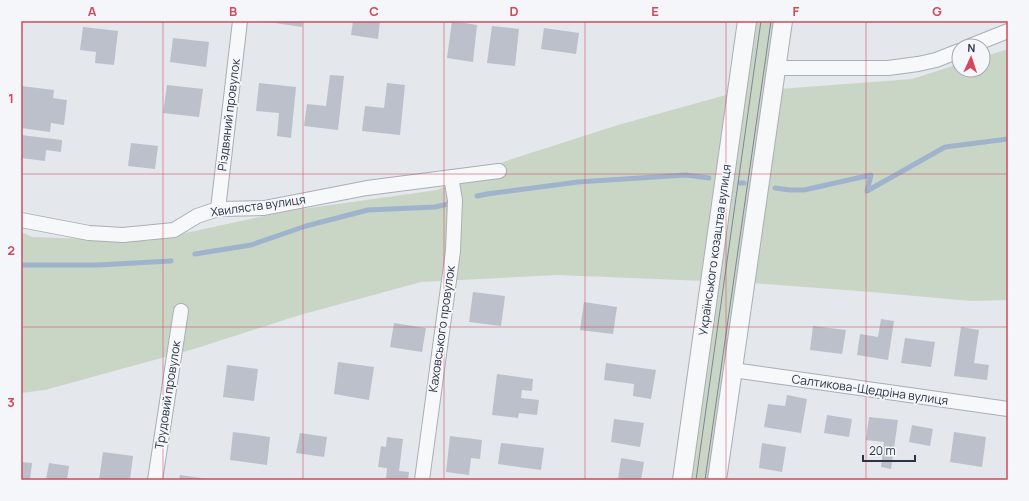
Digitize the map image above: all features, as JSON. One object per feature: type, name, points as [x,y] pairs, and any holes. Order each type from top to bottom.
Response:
[{"type":"street","name":"Різдвяний провулок","points":[[218,209],[240,21]]},
{"type":"street","name":"Українського козацтва вулиця","points":[[682,480],[748,21]]},
{"type":"street","points":[[717,480],[783,21]]},
{"type":"street","points":[[989,38],[1008,30]]},
{"type":"street","points":[[776,68],[895,67],[936,60],[951,54]]},
{"type":"street","name":"Хвиляста вулиця","points":[[21,220],[89,233],[123,235],[174,230],[197,216],[218,209],[264,208],[367,188],[499,171]]},
{"type":"street","name":"Каховського провулок","points":[[422,480],[453,251],[455,200],[451,177]]},
{"type":"street","name":"Трудовий провулок","points":[[155,480],[181,311]]},
{"type":"street","name":"Салтикова-Щедріна вулиця","points":[[733,370],[1008,409]]},
{"type":"green space","points":[[752,21],[777,21],[712,480],[686,480]]},
{"type":"green space","points":[[1008,49],[1008,300],[971,301],[751,283],[779,89],[912,79],[951,67],[951,78],[991,78],[991,54]]},
{"type":"green space","points":[[733,93],[705,281],[557,275],[421,282],[300,315],[194,349],[45,390],[21,393],[21,232],[32,237],[148,241],[288,211],[437,190],[506,161],[618,125]]},
{"type":"building","points":[[262,21],[303,21],[302,27]]},
{"type":"building","points":[[353,21],[380,21],[378,39],[351,35]]},
{"type":"building","points":[[452,21],[477,25],[473,62],[447,58]]},
{"type":"building","points":[[492,26],[519,29],[515,66],[487,63]]},
{"type":"building","points":[[83,27],[118,31],[114,65],[95,63],[96,52],[80,50]]},
{"type":"building","points":[[544,28],[579,33],[576,54],[541,49]]},
{"type":"building","points":[[173,38],[209,42],[206,67],[170,62]]},
{"type":"building","points":[[330,75],[344,76],[338,130],[304,126],[307,104],[326,106]]},
{"type":"building","points":[[259,83],[296,87],[291,138],[277,136],[279,113],[256,111]]},
{"type":"building","points":[[387,83],[405,85],[400,135],[362,131],[365,106],[384,108]]},
{"type":"building","points":[[167,85],[203,89],[199,117],[163,113]]},
{"type":"building","points":[[21,86],[54,90],[53,98],[67,100],[64,125],[51,123],[50,132],[21,128]]},
{"type":"building","points":[[21,135],[62,140],[61,152],[46,150],[45,161],[21,158]]},
{"type":"building","points":[[131,143],[158,146],[155,169],[128,166]]},
{"type":"building","points":[[473,292],[505,296],[501,326],[469,322]]},
{"type":"building","points":[[584,302],[617,307],[613,334],[580,330]]},
{"type":"building","points":[[881,319],[894,321],[888,360],[857,355],[860,334],[878,337]]},
{"type":"building","points":[[394,323],[426,328],[422,352],[390,347]]},
{"type":"building","points":[[813,326],[846,330],[842,354],[810,350]]},
{"type":"building","points":[[961,327],[979,330],[974,363],[989,365],[987,380],[954,376]]},
{"type":"building","points":[[905,338],[935,342],[931,367],[901,363]]},
{"type":"building","points":[[338,362],[374,367],[369,400],[334,394]]},
{"type":"building","points":[[606,363],[656,370],[651,399],[633,396],[634,384],[604,380]]},
{"type":"building","points":[[227,365],[258,369],[254,401],[223,397]]},
{"type":"building","points":[[497,374],[533,379],[532,391],[522,390],[521,398],[539,400],[537,415],[519,413],[518,418],[492,415]]},
{"type":"building","points":[[787,395],[807,399],[801,433],[764,427],[768,404],[785,406]]},
{"type":"building","points":[[827,415],[852,419],[849,437],[824,433]]},
{"type":"building","points":[[869,417],[898,420],[891,469],[881,467],[884,442],[866,440]]},
{"type":"building","points":[[614,419],[644,423],[640,447],[611,442]]},
{"type":"building","points":[[912,425],[933,429],[930,446],[909,442]]},
{"type":"building","points":[[233,432],[270,437],[267,465],[230,460]]},
{"type":"building","points":[[954,432],[986,437],[982,467],[950,462]]},
{"type":"building","points":[[300,433],[327,437],[324,457],[296,453]]},
{"type":"building","points":[[450,436],[482,440],[480,459],[471,458],[469,475],[446,472]]},
{"type":"building","points":[[387,437],[403,439],[399,471],[409,472],[408,480],[386,480],[387,468],[378,467],[381,446],[386,447]]},
{"type":"building","points":[[501,443],[544,448],[541,470],[498,464]]},
{"type":"building","points":[[762,443],[786,447],[782,472],[759,468]]},
{"type":"building","points":[[103,452],[133,456],[130,480],[99,480]]},
{"type":"building","points":[[621,458],[644,462],[641,480],[618,480]]},
{"type":"building","points":[[21,462],[32,463],[30,480],[21,480]]},
{"type":"building","points":[[49,463],[69,466],[67,480],[46,480]]},
{"type":"building","points":[[180,475],[207,479],[207,480],[179,480]]},
{"type":"waterway","points":[[775,188],[804,190],[871,175],[867,191],[945,147],[1008,139]]},
{"type":"waterway","points":[[477,196],[578,182],[686,175],[709,178]]},
{"type":"waterway","points":[[195,254],[251,245],[306,226],[368,210],[435,207],[448,204]]},
{"type":"waterway","points":[[21,265],[98,265],[171,261]]},
{"type":"tram line","points":[[696,480],[761,21]]},
{"type":"tram line","points":[[705,480],[771,21]]}]
